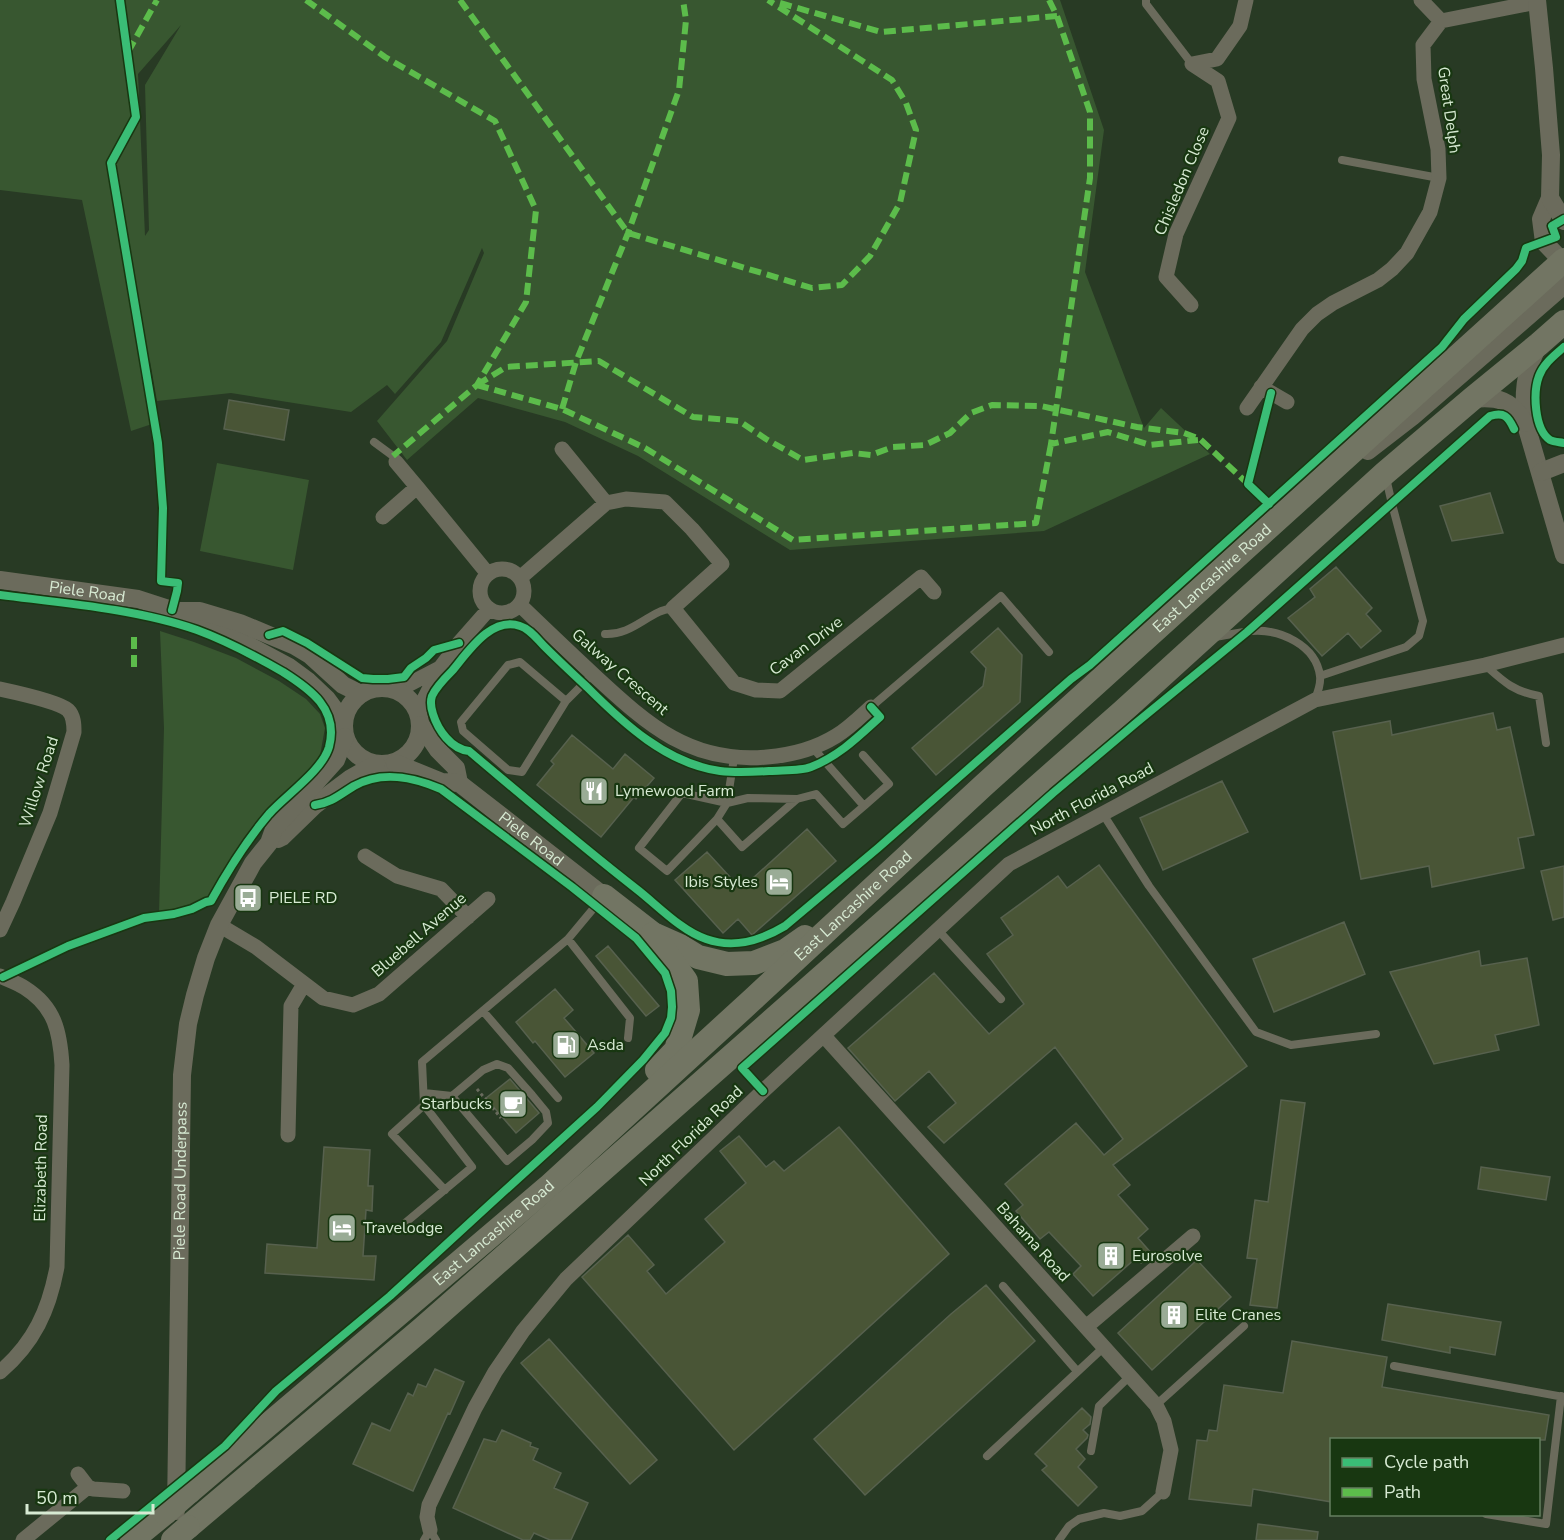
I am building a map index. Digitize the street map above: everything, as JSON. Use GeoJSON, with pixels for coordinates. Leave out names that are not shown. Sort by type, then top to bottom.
{"type":"FeatureCollection","features":[{"type":"Feature","properties":{"kind":"highway","name":"East Lancashire Road"},"geometry":{"type":"LineString","coordinates":[[132,1540],[548,1186],[993,777],[1564,267]]}},
{"type":"Feature","properties":{"kind":"highway","name":"East Lancashire Road"},"geometry":{"type":"LineString","coordinates":[[179,1536],[422,1329],[1203,639],[1385,473],[1564,322]]}},
{"type":"Feature","properties":{"kind":"highway"},"geometry":{"type":"LineString","coordinates":[[604,896],[653,934],[699,957],[727,964],[754,963],[785,951],[864,896]]}},
{"type":"Feature","properties":{"kind":"highway"},"geometry":{"type":"LineString","coordinates":[[548,1186],[676,1050],[688,1010],[686,981],[653,934]]}},
{"type":"Feature","properties":{"kind":"street"},"geometry":{"type":"LineString","coordinates":[[1192,64],[1217,59],[1240,26],[1246,0]]}},
{"type":"Feature","properties":{"kind":"street"},"geometry":{"type":"LineString","coordinates":[[1420,0],[1442,21],[1537,1],[1551,155],[1550,198],[1541,219],[1544,242],[1564,267]]}},
{"type":"Feature","properties":{"kind":"street","name":"Great Delph"},"geometry":{"type":"LineString","coordinates":[[1247,408],[1302,329],[1317,314],[1333,303],[1378,280],[1392,269],[1407,253],[1430,212],[1439,178],[1438,149],[1424,79],[1423,45],[1442,21]]}},
{"type":"Feature","properties":{"kind":"street","name":"Chisledon Close"},"geometry":{"type":"LineString","coordinates":[[1191,305],[1166,277],[1176,234],[1229,118],[1218,81],[1192,64]]}},
{"type":"Feature","properties":{"kind":"street"},"geometry":{"type":"LineString","coordinates":[[1550,198],[1564,221]]}},
{"type":"Feature","properties":{"kind":"street"},"geometry":{"type":"LineString","coordinates":[[1526,425],[1525,384],[1531,360],[1539,344]]}},
{"type":"Feature","properties":{"kind":"street"},"geometry":{"type":"LineString","coordinates":[[1261,387],[1287,402]]}},
{"type":"Feature","properties":{"kind":"street"},"geometry":{"type":"LineString","coordinates":[[1472,399],[1487,397],[1503,401],[1519,412],[1526,425],[1541,472],[1564,555]]}},
{"type":"Feature","properties":{"kind":"street"},"geometry":{"type":"LineString","coordinates":[[562,449],[606,503]]}},
{"type":"Feature","properties":{"kind":"street"},"geometry":{"type":"LineString","coordinates":[[396,462],[488,574]]}},
{"type":"Feature","properties":{"kind":"street"},"geometry":{"type":"LineString","coordinates":[[1541,472],[1564,463]]}},
{"type":"Feature","properties":{"kind":"street"},"geometry":{"type":"LineString","coordinates":[[383,517],[417,488]]}},
{"type":"Feature","properties":{"kind":"street"},"geometry":{"type":"LineString","coordinates":[[520,578],[606,503],[626,499],[666,502],[722,564],[673,608]]}},
{"type":"Feature","properties":{"kind":"street"},"geometry":{"type":"LineString","coordinates":[[505,570],[520,578],[524,589],[520,605],[502,613],[489,609],[480,592],[481,585],[488,574],[505,570]]}},
{"type":"Feature","properties":{"kind":"street","name":"Cavan Drive"},"geometry":{"type":"LineString","coordinates":[[673,608],[734,683],[756,690],[780,691],[921,577],[934,592]]}},
{"type":"Feature","properties":{"kind":"street","name":"Piele Road"},"geometry":{"type":"LineString","coordinates":[[0,580],[138,599],[175,611],[195,623],[248,645],[289,667],[327,699],[344,730]]}},
{"type":"Feature","properties":{"kind":"street","name":"Galway Crescent"},"geometry":{"type":"LineString","coordinates":[[520,605],[630,708],[655,728],[679,742],[706,753],[734,758],[755,758],[786,755],[813,748],[837,735],[871,707]]}},
{"type":"Feature","properties":{"kind":"street"},"geometry":{"type":"LineString","coordinates":[[420,718],[411,700],[398,690],[379,687],[361,694],[353,701],[348,709],[344,730],[350,747],[356,755],[376,764],[395,763],[413,749],[419,738],[420,718],[440,668],[489,609]]}},
{"type":"Feature","properties":{"kind":"street","name":"Piele Road"},"geometry":{"type":"LineString","coordinates":[[175,611],[200,611],[240,623],[295,646],[310,655],[343,685],[361,694]]}},
{"type":"Feature","properties":{"kind":"street","name":"North Florida Road"},"geometry":{"type":"LineString","coordinates":[[430,1537],[427,1518],[429,1505],[485,1390],[523,1331],[566,1279],[1009,864],[1315,700],[1485,665],[1564,645]]}},
{"type":"Feature","properties":{"kind":"street"},"geometry":{"type":"LineString","coordinates":[[398,690],[440,668]]}},
{"type":"Feature","properties":{"kind":"street","name":"Willow Road"},"geometry":{"type":"LineString","coordinates":[[0,689],[58,705],[68,711],[74,721],[74,732],[50,813],[0,930]]}},
{"type":"Feature","properties":{"kind":"street","name":"Piele Road"},"geometry":{"type":"LineString","coordinates":[[420,718],[438,750],[456,768],[459,783]]}},
{"type":"Feature","properties":{"kind":"street","name":"Piele Road Underpass"},"geometry":{"type":"LineString","coordinates":[[179,1536],[182,1075],[188,1024],[206,958],[219,925],[253,863],[269,843],[274,829],[336,760],[344,730]]}},
{"type":"Feature","properties":{"kind":"street","name":"Piele Road"},"geometry":{"type":"LineString","coordinates":[[395,763],[442,782],[459,783],[604,896]]}},
{"type":"Feature","properties":{"kind":"street","name":"Piele Road Underpass"},"geometry":{"type":"LineString","coordinates":[[269,843],[282,837],[315,805],[351,778],[376,764]]}},
{"type":"Feature","properties":{"kind":"street"},"geometry":{"type":"LineString","coordinates":[[365,856],[397,876],[441,889],[468,917]]}},
{"type":"Feature","properties":{"kind":"street","name":"Bluebell Avenue"},"geometry":{"type":"LineString","coordinates":[[219,925],[256,947],[323,998],[353,1005],[379,994],[488,899]]}},
{"type":"Feature","properties":{"kind":"street","name":"Elizabeth Road"},"geometry":{"type":"LineString","coordinates":[[0,976],[25,988],[51,1013],[57,1027],[62,1065],[57,1267],[53,1289],[36,1331],[24,1348],[0,1372]]}},
{"type":"Feature","properties":{"kind":"street"},"geometry":{"type":"LineString","coordinates":[[288,1135],[291,1006],[304,984]]}},
{"type":"Feature","properties":{"kind":"street","name":"Bahama Road"},"geometry":{"type":"LineString","coordinates":[[824,1036],[1156,1405],[1164,1421],[1171,1450],[1163,1492]]}},
{"type":"Feature","properties":{"kind":"street"},"geometry":{"type":"LineString","coordinates":[[1086,1327],[1193,1236]]}},
{"type":"Feature","properties":{"kind":"street"},"geometry":{"type":"LineString","coordinates":[[78,1474],[88,1487],[93,1489],[123,1491]]}},
{"type":"Feature","properties":{"kind":"street"},"geometry":{"type":"LineString","coordinates":[[23,1540],[88,1487]]}},
{"type":"Feature","properties":{"kind":"lane"},"geometry":{"type":"LineString","coordinates":[[1146,0],[1146,4],[1192,64]]}},
{"type":"Feature","properties":{"kind":"lane"},"geometry":{"type":"LineString","coordinates":[[1342,160],[1439,178]]}},
{"type":"Feature","properties":{"kind":"lane"},"geometry":{"type":"LineString","coordinates":[[374,442],[393,456],[396,462]]}},
{"type":"Feature","properties":{"kind":"lane"},"geometry":{"type":"LineString","coordinates":[[1320,676],[1406,647],[1419,636],[1423,621],[1385,473]]}},
{"type":"Feature","properties":{"kind":"lane"},"geometry":{"type":"LineString","coordinates":[[871,707],[1001,596],[1049,652]]}},
{"type":"Feature","properties":{"kind":"lane"},"geometry":{"type":"LineString","coordinates":[[605,634],[627,630],[658,613],[673,608]]}},
{"type":"Feature","properties":{"kind":"lane"},"geometry":{"type":"LineString","coordinates":[[1203,639],[1254,631],[1289,637],[1306,649],[1315,661],[1320,676],[1315,700]]}},
{"type":"Feature","properties":{"kind":"lane"},"geometry":{"type":"LineString","coordinates":[[566,701],[520,662],[508,665],[461,722],[463,731],[508,770],[522,772],[566,701],[593,674]]}},
{"type":"Feature","properties":{"kind":"lane"},"geometry":{"type":"LineString","coordinates":[[1485,665],[1510,687],[1522,693],[1539,696],[1546,743]]}},
{"type":"Feature","properties":{"kind":"lane"},"geometry":{"type":"LineString","coordinates":[[813,748],[864,806]]}},
{"type":"Feature","properties":{"kind":"lane"},"geometry":{"type":"LineString","coordinates":[[734,758],[727,803],[717,819],[667,871],[639,848],[682,793],[727,803],[748,798],[797,799],[816,794],[843,824],[889,784],[863,755]]}},
{"type":"Feature","properties":{"kind":"lane"},"geometry":{"type":"LineString","coordinates":[[717,819],[742,847],[797,799]]}},
{"type":"Feature","properties":{"kind":"lane"},"geometry":{"type":"LineString","coordinates":[[1102,814],[1149,886],[1256,1032],[1291,1045],[1376,1034]]}},
{"type":"Feature","properties":{"kind":"lane"},"geometry":{"type":"LineString","coordinates":[[405,1223],[472,1167],[424,1105],[422,1062],[568,939],[604,896]]}},
{"type":"Feature","properties":{"kind":"lane"},"geometry":{"type":"LineString","coordinates":[[938,930],[1001,999]]}},
{"type":"Feature","properties":{"kind":"lane"},"geometry":{"type":"LineString","coordinates":[[568,939],[630,1018],[628,1038]]}},
{"type":"Feature","properties":{"kind":"lane"},"geometry":{"type":"LineString","coordinates":[[483,1011],[558,1098]]}},
{"type":"Feature","properties":{"kind":"lane"},"geometry":{"type":"LineString","coordinates":[[424,1093],[452,1096],[507,1161],[548,1123],[546,1112],[508,1068],[497,1064],[483,1070],[452,1096]]}},
{"type":"Feature","properties":{"kind":"lane"},"geometry":{"type":"LineString","coordinates":[[424,1105],[392,1134],[445,1190]]}},
{"type":"Feature","properties":{"kind":"lane"},"geometry":{"type":"LineString","coordinates":[[1004,1286],[1077,1371]]}},
{"type":"Feature","properties":{"kind":"lane"},"geometry":{"type":"LineString","coordinates":[[1156,1405],[1244,1326]]}},
{"type":"Feature","properties":{"kind":"lane"},"geometry":{"type":"LineString","coordinates":[[987,1456],[1104,1347]]}},
{"type":"Feature","properties":{"kind":"lane"},"geometry":{"type":"LineString","coordinates":[[1394,1366],[1563,1396],[1546,1524],[1493,1516]]}},
{"type":"Feature","properties":{"kind":"lane"},"geometry":{"type":"LineString","coordinates":[[1091,1451],[1099,1406],[1130,1376]]}},
{"type":"Feature","properties":{"kind":"lane"},"geometry":{"type":"LineString","coordinates":[[1059,1540],[1069,1526],[1079,1519],[1104,1513],[1120,1516],[1142,1511],[1163,1492]]}},
{"type":"Feature","properties":{"kind":"path"},"geometry":{"type":"LineString","coordinates":[[470,1081],[501,1118]]}},
{"type":"Feature","properties":{"kind":"green space"},"geometry":{"type":"Polygon","coordinates":[[[0,0],[1060,0],[1104,130],[1085,272],[1144,428],[1161,408],[1210,454],[1044,531],[790,550],[638,456],[565,422],[478,398],[407,460],[377,421],[447,341],[484,253],[482,248],[441,342],[395,394],[387,385],[351,412],[231,393],[157,401],[150,361],[152,424],[131,431],[82,200],[0,190],[0,0]],[[181,25],[138,74],[145,236],[149,230],[145,85],[181,25]]]}},
{"type":"Feature","properties":{"kind":"green space"},"geometry":{"type":"Polygon","coordinates":[[[217,463],[309,480],[293,570],[200,551],[217,463]]]}},
{"type":"Feature","properties":{"kind":"green space"},"geometry":{"type":"Polygon","coordinates":[[[160,631],[236,658],[279,681],[306,699],[320,714],[325,728],[319,761],[256,824],[208,900],[171,913],[159,914],[164,728],[160,631]]]}},
{"type":"Feature","properties":{"kind":"building"},"geometry":{"type":"Polygon","coordinates":[[[229,400],[289,410],[284,440],[224,429],[229,400]]]}},
{"type":"Feature","properties":{"kind":"building"},"geometry":{"type":"Polygon","coordinates":[[[1490,493],[1503,533],[1452,541],[1440,506],[1490,493]]]}},
{"type":"Feature","properties":{"kind":"building"},"geometry":{"type":"Polygon","coordinates":[[[1336,567],[1372,608],[1366,614],[1381,631],[1361,648],[1348,633],[1322,656],[1288,618],[1315,597],[1310,589],[1336,567]]]}},
{"type":"Feature","properties":{"kind":"building"},"geometry":{"type":"Polygon","coordinates":[[[998,628],[1022,655],[1020,702],[936,775],[912,748],[983,686],[986,668],[971,652],[998,628]]]}},
{"type":"Feature","properties":{"kind":"building"},"geometry":{"type":"Polygon","coordinates":[[[1493,713],[1497,730],[1510,727],[1534,835],[1518,838],[1524,868],[1432,887],[1429,866],[1361,879],[1333,732],[1390,721],[1392,735],[1493,713]]]}},
{"type":"Feature","properties":{"kind":"building","name":"Lymewood Farm"},"geometry":{"type":"Polygon","coordinates":[[[572,735],[613,769],[625,754],[654,778],[636,799],[634,797],[601,837],[537,785],[554,764],[551,761],[572,735]]]}},
{"type":"Feature","properties":{"kind":"building"},"geometry":{"type":"Polygon","coordinates":[[[1222,781],[1248,832],[1163,870],[1140,818],[1222,781]]]}},
{"type":"Feature","properties":{"kind":"building","name":"Ibis Styles"},"geometry":{"type":"Polygon","coordinates":[[[807,829],[836,861],[752,935],[738,919],[723,933],[675,880],[707,852],[741,889],[807,829]]]}},
{"type":"Feature","properties":{"kind":"building"},"geometry":{"type":"Polygon","coordinates":[[[1099,865],[1247,1066],[1113,1165],[1130,1185],[1118,1195],[1148,1229],[1138,1238],[1152,1254],[1141,1263],[1136,1258],[1093,1296],[1073,1274],[1081,1266],[1049,1232],[1040,1239],[1016,1211],[1023,1205],[1005,1184],[1076,1123],[1104,1155],[1123,1139],[1055,1047],[944,1143],[928,1127],[956,1103],[929,1071],[895,1101],[848,1048],[934,973],[989,1034],[1024,1004],[987,954],[1013,935],[1001,918],[1058,876],[1067,888],[1099,865]]]}},
{"type":"Feature","properties":{"kind":"building"},"geometry":{"type":"Polygon","coordinates":[[[1564,866],[1564,917],[1553,920],[1541,871],[1564,866]]]}},
{"type":"Feature","properties":{"kind":"building"},"geometry":{"type":"Polygon","coordinates":[[[1344,922],[1365,974],[1274,1012],[1253,959],[1344,922]]]}},
{"type":"Feature","properties":{"kind":"building"},"geometry":{"type":"Polygon","coordinates":[[[608,946],[659,1006],[646,1016],[596,956],[608,946]]]}},
{"type":"Feature","properties":{"kind":"building"},"geometry":{"type":"Polygon","coordinates":[[[1479,951],[1481,966],[1527,958],[1539,1025],[1495,1035],[1499,1050],[1434,1064],[1390,972],[1479,951]]]}},
{"type":"Feature","properties":{"kind":"building"},"geometry":{"type":"Polygon","coordinates":[[[555,989],[573,1010],[564,1018],[594,1053],[565,1077],[516,1022],[555,989]]]}},
{"type":"Feature","properties":{"kind":"building"},"geometry":{"type":"Polygon","coordinates":[[[510,1079],[539,1113],[516,1133],[486,1098],[510,1079]]]}},
{"type":"Feature","properties":{"kind":"building"},"geometry":{"type":"Polygon","coordinates":[[[1281,1100],[1305,1103],[1277,1308],[1250,1305],[1257,1259],[1247,1258],[1255,1200],[1268,1202],[1281,1100]]]}},
{"type":"Feature","properties":{"kind":"building"},"geometry":{"type":"Polygon","coordinates":[[[839,1127],[949,1254],[734,1450],[582,1277],[628,1235],[654,1265],[647,1271],[666,1294],[725,1242],[705,1219],[746,1183],[720,1151],[739,1136],[766,1167],[774,1161],[784,1171],[839,1127]]]}},
{"type":"Feature","properties":{"kind":"building","name":"Travelodge"},"geometry":{"type":"Polygon","coordinates":[[[324,1147],[370,1150],[368,1186],[373,1186],[372,1211],[366,1210],[363,1256],[376,1256],[374,1280],[265,1273],[267,1244],[317,1248],[324,1147]]]}},
{"type":"Feature","properties":{"kind":"building"},"geometry":{"type":"Polygon","coordinates":[[[1481,1167],[1550,1177],[1546,1200],[1478,1189],[1481,1167]]]}},
{"type":"Feature","properties":{"kind":"building"},"geometry":{"type":"Polygon","coordinates":[[[1197,1260],[1231,1297],[1152,1370],[1118,1333],[1197,1260]]]}},
{"type":"Feature","properties":{"kind":"building"},"geometry":{"type":"Polygon","coordinates":[[[986,1285],[1035,1341],[865,1495],[814,1439],[986,1285]]]}},
{"type":"Feature","properties":{"kind":"building"},"geometry":{"type":"Polygon","coordinates":[[[1388,1304],[1501,1322],[1495,1355],[1450,1347],[1450,1353],[1382,1340],[1388,1304]]]}},
{"type":"Feature","properties":{"kind":"building"},"geometry":{"type":"Polygon","coordinates":[[[549,1339],[657,1460],[630,1484],[521,1363],[549,1339]]]}},
{"type":"Feature","properties":{"kind":"building"},"geometry":{"type":"Polygon","coordinates":[[[1292,1341],[1387,1357],[1382,1387],[1549,1415],[1545,1440],[1540,1440],[1540,1438],[1330,1438],[1330,1502],[1253,1489],[1251,1506],[1189,1499],[1197,1440],[1207,1441],[1209,1430],[1217,1431],[1224,1385],[1283,1393],[1292,1341]]]}},
{"type":"Feature","properties":{"kind":"building"},"geometry":{"type":"Polygon","coordinates":[[[435,1369],[464,1382],[413,1491],[353,1464],[372,1423],[390,1431],[408,1393],[413,1396],[418,1384],[426,1387],[435,1369]]]}},
{"type":"Feature","properties":{"kind":"building"},"geometry":{"type":"Polygon","coordinates":[[[1082,1408],[1091,1417],[1090,1424],[1083,1430],[1088,1435],[1087,1438],[1076,1449],[1085,1459],[1078,1467],[1097,1487],[1078,1506],[1042,1470],[1047,1466],[1035,1454],[1082,1408]]]}},
{"type":"Feature","properties":{"kind":"building"},"geometry":{"type":"Polygon","coordinates":[[[502,1430],[531,1443],[530,1446],[538,1449],[533,1460],[561,1473],[554,1488],[588,1503],[571,1540],[550,1540],[534,1533],[530,1540],[523,1540],[453,1508],[484,1439],[496,1442],[502,1430]]]}},
{"type":"Feature","properties":{"kind":"building"},"geometry":{"type":"Polygon","coordinates":[[[1258,1524],[1318,1532],[1317,1540],[1256,1540],[1258,1524]]]}},
{"type":"Feature","properties":{"kind":"marked path"},"geometry":{"type":"LineString","coordinates":[[128,52],[157,0]]}},
{"type":"Feature","properties":{"kind":"marked path"},"geometry":{"type":"LineString","coordinates":[[306,0],[385,57],[495,121],[536,210],[526,302],[477,385],[393,456]]}},
{"type":"Feature","properties":{"kind":"marked path"},"geometry":{"type":"LineString","coordinates":[[460,0],[628,233],[812,288],[842,285],[870,256],[900,203],[916,130],[906,103],[892,80],[768,0]]}},
{"type":"Feature","properties":{"kind":"marked path"},"geometry":{"type":"LineString","coordinates":[[562,409],[576,362],[628,233],[679,90],[686,20],[683,0]]}},
{"type":"Feature","properties":{"kind":"marked path"},"geometry":{"type":"LineString","coordinates":[[1049,0],[1057,16],[1090,112],[1090,178],[1051,444],[1108,432],[1150,445],[1198,440]]}},
{"type":"Feature","properties":{"kind":"marked path"},"geometry":{"type":"LineString","coordinates":[[780,3],[881,32],[1057,16]]}},
{"type":"Feature","properties":{"kind":"marked path"},"geometry":{"type":"LineString","coordinates":[[477,385],[506,367],[599,361],[693,417],[739,421],[803,460],[853,453],[871,455],[893,447],[925,445],[950,433],[971,413],[992,405],[1041,406],[1137,427],[1184,433],[1200,439],[1248,484]]}},
{"type":"Feature","properties":{"kind":"marked path"},"geometry":{"type":"LineString","coordinates":[[477,385],[562,409],[645,448],[793,540],[1036,523],[1051,444]]}},
{"type":"Feature","properties":{"kind":"marked path"},"geometry":{"type":"LineString","coordinates":[[134,634],[134,667]]}},
{"type":"Feature","properties":{"kind":"cycle path"},"geometry":{"type":"LineString","coordinates":[[120,0],[136,117],[111,163],[158,443],[163,508],[161,581],[178,583],[172,610]]}},
{"type":"Feature","properties":{"kind":"cycle path"},"geometry":{"type":"LineString","coordinates":[[871,707],[880,717],[839,752],[811,767],[797,770],[739,772],[701,767],[682,760],[647,740],[631,728],[530,632],[524,627],[509,624],[490,631],[473,646],[438,686],[431,703],[438,726],[451,743],[469,751],[680,925],[716,942],[747,942],[766,936],[785,926],[1090,665],[1442,347],[1464,319],[1516,269],[1522,261],[1526,248],[1556,237],[1552,226],[1564,219]]}},
{"type":"Feature","properties":{"kind":"cycle path"},"geometry":{"type":"LineString","coordinates":[[1564,347],[1541,371],[1536,391],[1536,410],[1541,428],[1550,440],[1564,443]]}},
{"type":"Feature","properties":{"kind":"cycle path"},"geometry":{"type":"LineString","coordinates":[[1269,504],[1248,484],[1271,393]]}},
{"type":"Feature","properties":{"kind":"cycle path"},"geometry":{"type":"LineString","coordinates":[[763,1091],[742,1068],[1053,793],[1247,632],[1490,416],[1505,416],[1514,429]]}},
{"type":"Feature","properties":{"kind":"cycle path"},"geometry":{"type":"LineString","coordinates":[[0,595],[125,612],[174,623],[208,634],[262,660],[312,693],[326,711],[331,734],[329,747],[319,765],[261,824],[238,856],[211,901],[174,914],[144,918],[68,946],[3,977]]}},
{"type":"Feature","properties":{"kind":"cycle path"},"geometry":{"type":"LineString","coordinates":[[269,635],[283,631],[307,643],[362,678],[373,679],[404,677],[411,668],[434,650],[459,643]]}},
{"type":"Feature","properties":{"kind":"cycle path"},"geometry":{"type":"LineString","coordinates":[[110,1540],[225,1446],[276,1391],[390,1296],[597,1107],[643,1060],[665,1033],[671,1018],[671,991],[665,973],[636,938],[441,789],[420,781],[398,777],[375,778],[354,786],[331,800],[315,805]]}},
{"type":"Feature","properties":{"kind":"place","name":"Lymewood Farm"},"geometry":{"type":"Point","coordinates":[594,791]}},
{"type":"Feature","properties":{"kind":"place","name":"Ibis Styles"},"geometry":{"type":"Point","coordinates":[779,882]}},
{"type":"Feature","properties":{"kind":"place","name":"PIELE RD"},"geometry":{"type":"Point","coordinates":[248,898]}},
{"type":"Feature","properties":{"kind":"place","name":"Asda"},"geometry":{"type":"Point","coordinates":[566,1045]}},
{"type":"Feature","properties":{"kind":"place","name":"Starbucks"},"geometry":{"type":"Point","coordinates":[513,1104]}},
{"type":"Feature","properties":{"kind":"place","name":"Travelodge"},"geometry":{"type":"Point","coordinates":[342,1228]}},
{"type":"Feature","properties":{"kind":"place","name":"Eurosolve"},"geometry":{"type":"Point","coordinates":[1111,1256]}},
{"type":"Feature","properties":{"kind":"place","name":"Elite Cranes"},"geometry":{"type":"Point","coordinates":[1174,1315]}}]}
